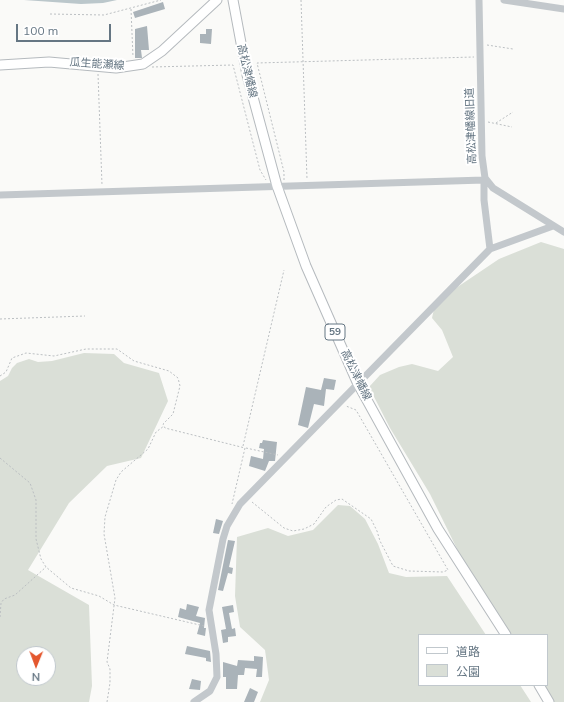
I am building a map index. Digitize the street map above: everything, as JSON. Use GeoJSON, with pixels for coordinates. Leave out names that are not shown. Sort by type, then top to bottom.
{"type":"FeatureCollection","features":[{"type":"Feature","properties":{"kind":"main road","name":"瓜生能瀬線"},"geometry":{"type":"LineString","coordinates":[[0,65],[49,62],[98,65],[116,68],[133,66],[146,62],[162,51],[217,0]]}},
{"type":"Feature","properties":{"kind":"main road","name":"高松津幡線"},"geometry":{"type":"LineString","coordinates":[[233,0],[247,75],[277,186],[306,266],[357,382],[438,529],[505,634]]}},
{"type":"Feature","properties":{"kind":"main road"},"geometry":{"type":"LineString","coordinates":[[539,686],[549,702]]}},
{"type":"Feature","properties":{"kind":"street","name":"高松津幡線旧道"},"geometry":{"type":"LineString","coordinates":[[479,0],[482,156],[484,179],[493,188],[564,232]]}},
{"type":"Feature","properties":{"kind":"street"},"geometry":{"type":"LineString","coordinates":[[504,0],[564,9]]}},
{"type":"Feature","properties":{"kind":"street"},"geometry":{"type":"LineString","coordinates":[[0,195],[484,179],[484,200],[490,249]]}},
{"type":"Feature","properties":{"kind":"street"},"geometry":{"type":"LineString","coordinates":[[196,701],[210,691],[217,677],[209,610],[227,526],[240,504],[357,382],[490,249],[553,226]]}},
{"type":"Feature","properties":{"kind":"path"},"geometry":{"type":"LineString","coordinates":[[50,14],[104,15],[161,0]]}},
{"type":"Feature","properties":{"kind":"path"},"geometry":{"type":"LineString","coordinates":[[301,0],[307,186]]}},
{"type":"Feature","properties":{"kind":"path"},"geometry":{"type":"LineString","coordinates":[[131,9],[133,66]]}},
{"type":"Feature","properties":{"kind":"path"},"geometry":{"type":"LineString","coordinates":[[480,44],[513,49]]}},
{"type":"Feature","properties":{"kind":"path"},"geometry":{"type":"LineString","coordinates":[[146,62],[151,67],[233,65],[260,170],[277,186],[284,172],[257,63],[480,57]]}},
{"type":"Feature","properties":{"kind":"path"},"geometry":{"type":"LineString","coordinates":[[98,65],[102,192]]}},
{"type":"Feature","properties":{"kind":"path"},"geometry":{"type":"LineString","coordinates":[[496,124],[513,112]]}},
{"type":"Feature","properties":{"kind":"path"},"geometry":{"type":"LineString","coordinates":[[482,122],[512,127]]}},
{"type":"Feature","properties":{"kind":"path"},"geometry":{"type":"LineString","coordinates":[[232,505],[284,270]]}},
{"type":"Feature","properties":{"kind":"path"},"geometry":{"type":"LineString","coordinates":[[0,319],[85,316]]}},
{"type":"Feature","properties":{"kind":"path"},"geometry":{"type":"LineString","coordinates":[[0,376],[6,372],[12,358],[26,353],[54,356],[86,349],[117,349],[134,361],[169,371],[178,378],[180,386],[173,414],[164,424],[165,426],[156,432],[148,449],[121,472],[111,493],[105,517],[104,534],[115,598],[107,662],[110,669],[110,683],[107,702]]}},
{"type":"Feature","properties":{"kind":"path"},"geometry":{"type":"LineString","coordinates":[[246,497],[284,528],[293,531],[304,529],[314,524],[326,507],[336,500],[342,499],[371,519],[393,566],[409,571],[443,572],[448,570],[356,410],[338,402]]}},
{"type":"Feature","properties":{"kind":"path"},"geometry":{"type":"LineString","coordinates":[[165,426],[166,428],[285,457]]}},
{"type":"Feature","properties":{"kind":"path"},"geometry":{"type":"LineString","coordinates":[[0,458],[30,483],[38,511],[38,548],[46,567],[71,588],[99,596],[114,605],[212,628]]}},
{"type":"Feature","properties":{"kind":"path"},"geometry":{"type":"LineString","coordinates":[[0,617],[1,602],[4,599],[15,595],[46,567]]}},
{"type":"Feature","properties":{"kind":"green space"},"geometry":{"type":"Polygon","coordinates":[[[541,242],[564,249],[564,702],[554,702],[544,686],[548,686],[548,634],[510,634],[465,565],[430,494],[390,428],[369,387],[380,375],[399,367],[412,364],[438,371],[453,357],[442,330],[432,318],[434,309],[453,290],[499,259],[541,242]]]}},
{"type":"Feature","properties":{"kind":"green space"},"geometry":{"type":"Polygon","coordinates":[[[84,353],[114,354],[124,363],[159,373],[168,401],[141,458],[107,466],[69,503],[28,570],[89,605],[92,686],[89,702],[0,702],[0,381],[8,376],[12,368],[17,363],[29,359],[38,362],[52,361],[84,353]]]}},
{"type":"Feature","properties":{"kind":"green space"},"geometry":{"type":"Polygon","coordinates":[[[338,505],[350,506],[365,519],[378,544],[389,573],[406,577],[447,576],[485,634],[418,634],[418,686],[521,686],[531,702],[260,702],[269,680],[265,650],[240,627],[235,596],[237,537],[268,528],[288,536],[313,530],[338,505]]]}},
{"type":"Feature","properties":{"kind":"shaded area"},"geometry":{"type":"Polygon","coordinates":[[[24,0],[117,0],[103,3],[81,4],[24,0]]]}},
{"type":"Feature","properties":{"kind":"building"},"geometry":{"type":"Polygon","coordinates":[[[163,2],[165,9],[135,18],[133,12],[163,2]]]}},
{"type":"Feature","properties":{"kind":"building"},"geometry":{"type":"Polygon","coordinates":[[[147,26],[149,50],[141,50],[142,58],[135,58],[135,29],[147,26]]]}},
{"type":"Feature","properties":{"kind":"building"},"geometry":{"type":"Polygon","coordinates":[[[206,29],[212,29],[211,44],[200,43],[200,34],[206,34],[206,29]]]}},
{"type":"Feature","properties":{"kind":"building"},"geometry":{"type":"Polygon","coordinates":[[[324,378],[336,380],[334,390],[326,389],[324,406],[314,404],[308,428],[298,425],[306,387],[321,390],[324,378]]]}},
{"type":"Feature","properties":{"kind":"building"},"geometry":{"type":"Polygon","coordinates":[[[263,440],[277,442],[275,461],[269,461],[265,471],[249,466],[251,456],[263,459],[264,449],[259,448],[260,443],[262,443],[263,440]]]}},
{"type":"Feature","properties":{"kind":"building"},"geometry":{"type":"Polygon","coordinates":[[[216,519],[223,521],[219,534],[213,533],[216,519]]]}},
{"type":"Feature","properties":{"kind":"building"},"geometry":{"type":"Polygon","coordinates":[[[228,540],[235,541],[229,567],[233,568],[232,574],[228,573],[223,591],[218,590],[228,540]]]}},
{"type":"Feature","properties":{"kind":"building"},"geometry":{"type":"Polygon","coordinates":[[[187,604],[199,607],[196,616],[205,618],[205,636],[197,634],[200,623],[178,617],[180,608],[186,610],[187,604]]]}},
{"type":"Feature","properties":{"kind":"building"},"geometry":{"type":"Polygon","coordinates":[[[233,605],[234,612],[229,613],[232,629],[235,628],[236,636],[228,637],[228,642],[223,643],[221,630],[226,629],[222,607],[233,605]]]}},
{"type":"Feature","properties":{"kind":"building"},"geometry":{"type":"Polygon","coordinates":[[[187,646],[210,651],[211,662],[206,661],[206,658],[185,654],[187,646]]]}},
{"type":"Feature","properties":{"kind":"building"},"geometry":{"type":"Polygon","coordinates":[[[254,656],[263,657],[262,677],[256,677],[257,669],[245,668],[244,675],[238,675],[237,689],[226,689],[226,677],[223,677],[223,662],[237,666],[238,660],[254,661],[254,656]]]}},
{"type":"Feature","properties":{"kind":"building"},"geometry":{"type":"Polygon","coordinates":[[[192,679],[201,681],[200,690],[189,689],[192,679]]]}},
{"type":"Feature","properties":{"kind":"building"},"geometry":{"type":"Polygon","coordinates":[[[250,688],[258,692],[254,702],[244,702],[250,688]]]}}]}
